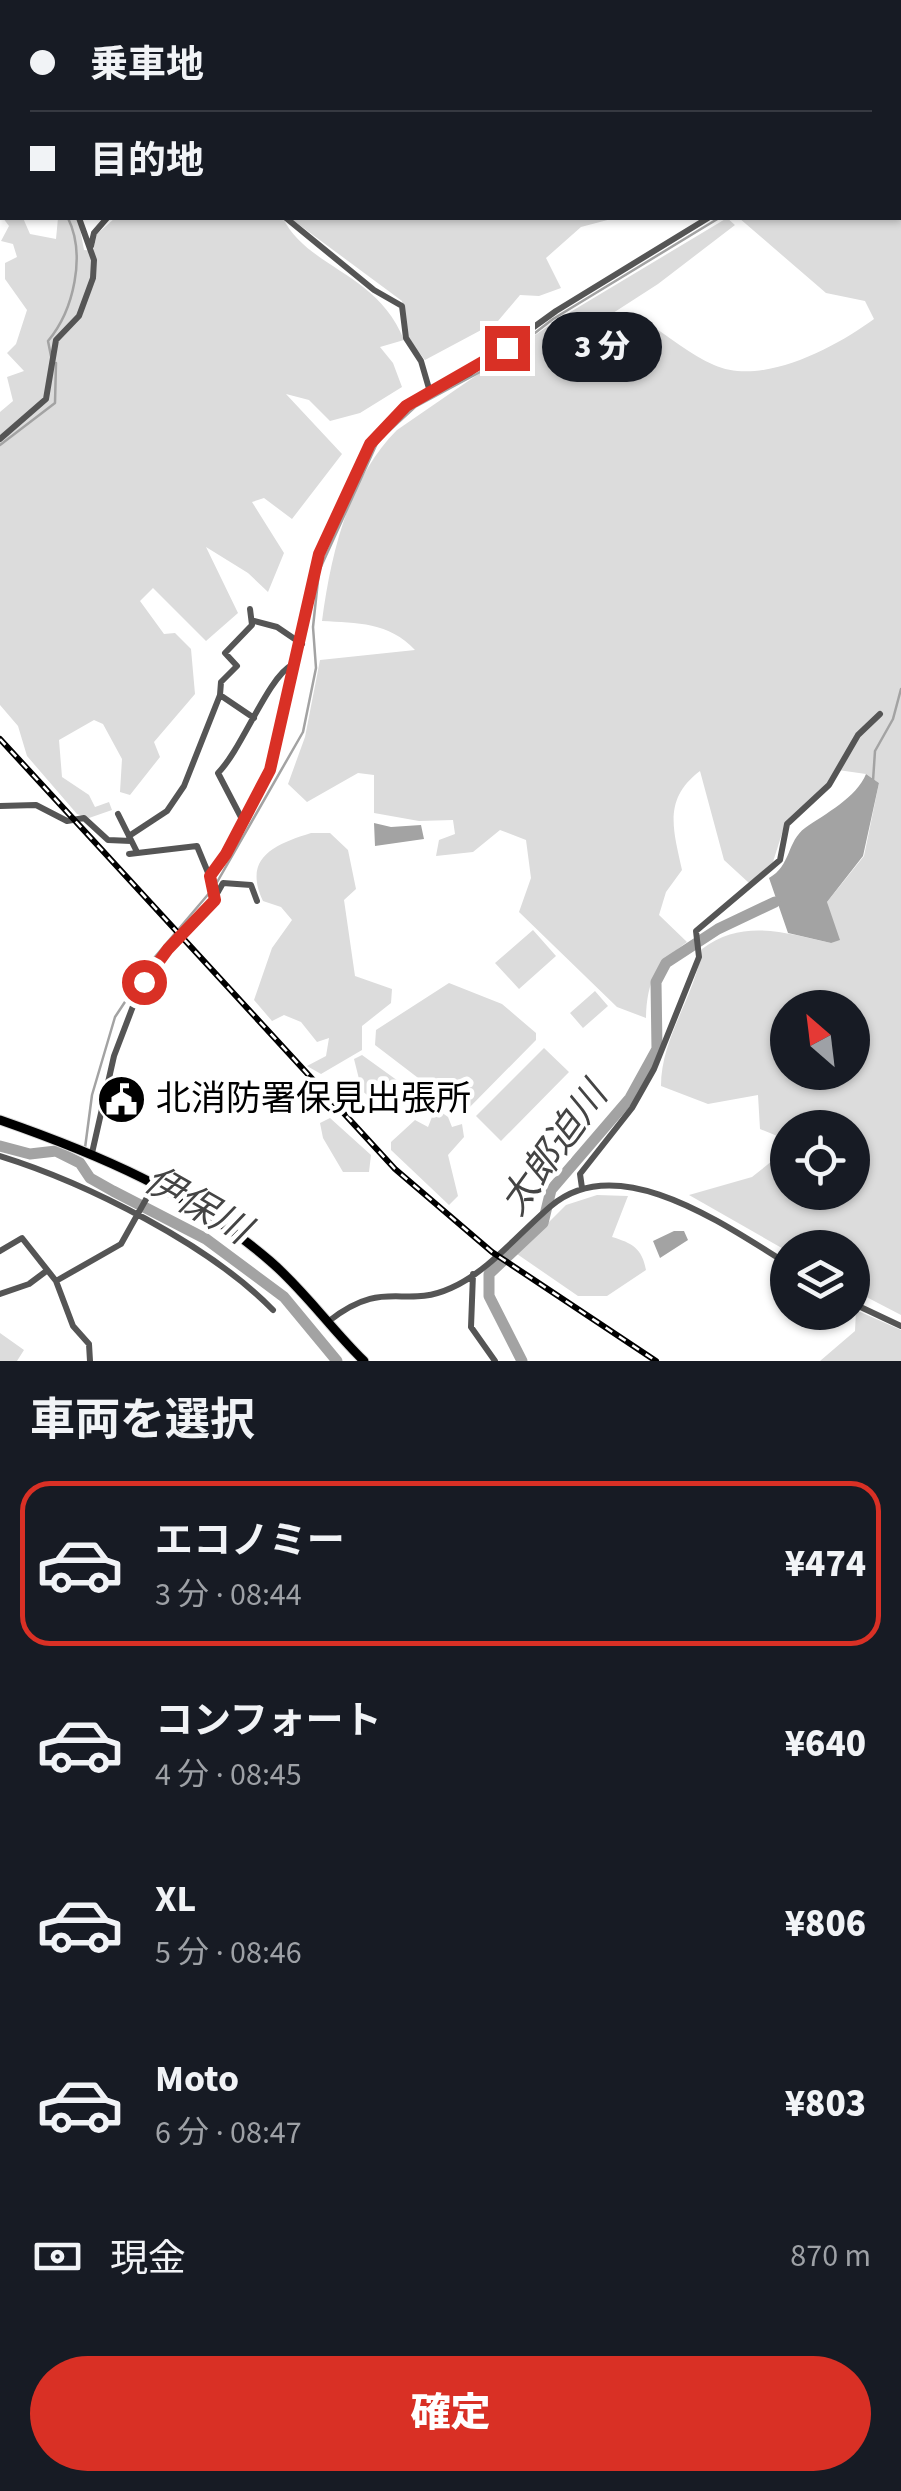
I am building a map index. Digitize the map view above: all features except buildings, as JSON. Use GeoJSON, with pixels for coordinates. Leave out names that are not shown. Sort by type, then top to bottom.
{"type":"FeatureCollection","features":[{"type":"Feature","properties":{"kind":"highway"},"geometry":{"type":"LineString","coordinates":[[0,1120],[76,1146],[154,1185],[268,1259],[364,1361]]}},
{"type":"Feature","properties":{"kind":"street"},"geometry":{"type":"LineString","coordinates":[[0,438],[46,400],[56,340],[86,304],[94,272],[91,247],[80,220]]}},
{"type":"Feature","properties":{"kind":"street"},"geometry":{"type":"LineString","coordinates":[[91,247],[94,232],[105,220]]}},
{"type":"Feature","properties":{"kind":"street"},"geometry":{"type":"LineString","coordinates":[[288,220],[374,290],[402,306],[406,338],[421,361],[430,392]]}},
{"type":"Feature","properties":{"kind":"street"},"geometry":{"type":"LineString","coordinates":[[211,879],[263,789],[280,746],[285,692],[302,644],[319,554],[370,444],[392,418],[430,392],[470,373],[556,311],[705,220]]}},
{"type":"Feature","properties":{"kind":"street"},"geometry":{"type":"LineString","coordinates":[[250,609],[247,613],[254,621],[277,628],[302,644]]}},
{"type":"Feature","properties":{"kind":"street"},"geometry":{"type":"LineString","coordinates":[[0,806],[36,805],[67,821],[84,818],[108,840],[130,838],[167,811],[184,786],[220,695],[221,682],[236,666],[225,653],[254,621]]}},
{"type":"Feature","properties":{"kind":"street"},"geometry":{"type":"LineString","coordinates":[[243,821],[218,778],[283,672],[298,656]]}},
{"type":"Feature","properties":{"kind":"street"},"geometry":{"type":"LineString","coordinates":[[220,695],[254,718]]}},
{"type":"Feature","properties":{"kind":"street"},"geometry":{"type":"LineString","coordinates":[[582,1188],[580,1174],[632,1108],[654,1069],[700,952],[694,938],[704,922],[780,860],[787,824],[829,785],[858,734],[880,714]]}},
{"type":"Feature","properties":{"kind":"street"},"geometry":{"type":"LineString","coordinates":[[118,814],[132,852],[196,846],[216,893]]}},
{"type":"Feature","properties":{"kind":"street"},"geometry":{"type":"LineString","coordinates":[[92,1153],[114,1056],[143,981],[210,906],[223,883],[248,885],[257,901]]}},
{"type":"Feature","properties":{"kind":"street"},"geometry":{"type":"LineString","coordinates":[[134,975],[143,981]]}},
{"type":"Feature","properties":{"kind":"street"},"geometry":{"type":"LineString","coordinates":[[0,1156],[62,1178],[220,1262],[273,1310]]}},
{"type":"Feature","properties":{"kind":"street"},"geometry":{"type":"LineString","coordinates":[[56,1281],[121,1244],[154,1185]]}},
{"type":"Feature","properties":{"kind":"street"},"geometry":{"type":"LineString","coordinates":[[330,1322],[374,1295],[441,1292],[472,1274],[551,1206],[582,1188],[651,1192],[683,1202],[770,1253]]}},
{"type":"Feature","properties":{"kind":"street"},"geometry":{"type":"LineString","coordinates":[[0,1251],[20,1238],[56,1281],[73,1326],[88,1344],[90,1361]]}},
{"type":"Feature","properties":{"kind":"street"},"geometry":{"type":"LineString","coordinates":[[0,1294],[29,1284],[45,1272]]}},
{"type":"Feature","properties":{"kind":"street"},"geometry":{"type":"LineString","coordinates":[[472,1274],[471,1327],[496,1361]]}},
{"type":"Feature","properties":{"kind":"street"},"geometry":{"type":"LineString","coordinates":[[870,1311],[901,1326]]}},
{"type":"Feature","properties":{"kind":"shaded area"},"geometry":{"type":"Polygon","coordinates":[[[4,220],[24,220],[30,234],[56,239],[58,220],[78,220],[84,250],[93,251],[97,234],[113,220],[284,220],[308,248],[377,300],[404,340],[380,347],[393,363],[402,387],[360,413],[330,421],[309,400],[286,394],[342,454],[292,519],[264,498],[252,502],[284,553],[268,592],[248,573],[206,547],[238,613],[206,641],[153,588],[140,601],[164,634],[175,633],[191,649],[195,694],[154,742],[160,757],[130,795],[120,792],[122,759],[103,724],[94,720],[59,740],[62,777],[89,795],[95,807],[109,802],[112,810],[89,818],[77,814],[27,756],[18,726],[0,705],[0,412],[13,401],[7,377],[24,371],[7,353],[16,344],[27,310],[5,279],[5,263],[17,257],[13,244],[1,241],[9,226],[4,220]]]}},
{"type":"Feature","properties":{"kind":"shaded area"},"geometry":{"type":"Polygon","coordinates":[[[293,220],[607,220],[581,227],[546,258],[561,288],[539,296],[520,295],[498,321],[425,360],[407,337],[402,301],[293,220]]]}},
{"type":"Feature","properties":{"kind":"shaded area"},"geometry":{"type":"Polygon","coordinates":[[[724,220],[735,225],[658,284],[596,324],[576,346],[621,371],[622,353],[648,323],[714,365],[754,371],[798,361],[840,341],[874,319],[865,301],[826,293],[741,220],[901,220],[901,1315],[870,1299],[870,1230],[770,1230],[770,1241],[689,1195],[752,1177],[770,1163],[770,1210],[870,1210],[870,1110],[770,1110],[770,1133],[760,1129],[758,1095],[708,1104],[661,1086],[666,1051],[693,984],[702,949],[717,939],[749,931],[781,932],[831,943],[827,902],[864,856],[879,783],[866,774],[838,770],[829,785],[785,824],[773,862],[749,883],[724,860],[700,771],[688,782],[680,793],[674,816],[682,870],[666,892],[659,915],[687,942],[656,974],[646,1018],[617,1007],[519,912],[531,878],[526,840],[500,830],[473,852],[436,856],[439,840],[455,834],[453,820],[419,821],[374,813],[374,775],[358,773],[307,802],[288,784],[305,737],[320,660],[415,650],[383,629],[322,621],[344,519],[366,471],[397,430],[557,320],[724,220]]]}},
{"type":"Feature","properties":{"kind":"shaded area"},"geometry":{"type":"Polygon","coordinates":[[[866,774],[879,783],[863,856],[827,902],[840,940],[831,943],[788,933],[769,878],[781,867],[799,833],[848,798],[866,774]]]}},
{"type":"Feature","properties":{"kind":"shaded area"},"geometry":{"type":"Polygon","coordinates":[[[374,823],[391,827],[421,825],[424,839],[375,846],[374,823]]]}},
{"type":"Feature","properties":{"kind":"shaded area"},"geometry":{"type":"Polygon","coordinates":[[[311,833],[330,833],[348,850],[356,889],[344,900],[355,976],[392,989],[391,1003],[362,1026],[362,1050],[321,1074],[307,1066],[326,1056],[329,1038],[317,1042],[301,1022],[284,1015],[272,1021],[254,1000],[272,948],[292,920],[281,907],[263,901],[258,886],[260,863],[275,848],[311,833]]]}},
{"type":"Feature","properties":{"kind":"shaded area"},"geometry":{"type":"Polygon","coordinates":[[[533,930],[556,956],[519,989],[495,963],[533,930]]]}},
{"type":"Feature","properties":{"kind":"shaded area"},"geometry":{"type":"Polygon","coordinates":[[[449,983],[502,1004],[536,1033],[536,1040],[464,1113],[375,1045],[376,1030],[449,983]]]}},
{"type":"Feature","properties":{"kind":"shaded area"},"geometry":{"type":"Polygon","coordinates":[[[595,991],[608,1006],[583,1028],[570,1013],[595,991]]]}},
{"type":"Feature","properties":{"kind":"shaded area"},"geometry":{"type":"Polygon","coordinates":[[[544,1048],[569,1072],[501,1141],[476,1116],[544,1048]]]}},
{"type":"Feature","properties":{"kind":"shaded area"},"geometry":{"type":"Polygon","coordinates":[[[362,1055],[448,1117],[452,1127],[462,1124],[464,1137],[448,1155],[458,1196],[449,1205],[391,1150],[391,1142],[415,1120],[428,1127],[432,1117],[421,1105],[398,1094],[374,1100],[362,1091],[354,1059],[362,1055]]]}},
{"type":"Feature","properties":{"kind":"shaded area"},"geometry":{"type":"Polygon","coordinates":[[[330,1118],[371,1155],[369,1172],[343,1172],[323,1138],[320,1123],[330,1118]]]}},
{"type":"Feature","properties":{"kind":"shaded area"},"geometry":{"type":"Polygon","coordinates":[[[597,1195],[628,1196],[612,1237],[635,1248],[646,1270],[607,1296],[578,1296],[517,1254],[566,1205],[597,1195]]]}},
{"type":"Feature","properties":{"kind":"shaded area"},"geometry":{"type":"Polygon","coordinates":[[[674,1231],[684,1231],[688,1240],[660,1258],[653,1241],[674,1231]]]}},
{"type":"Feature","properties":{"kind":"shaded area"},"geometry":{"type":"Polygon","coordinates":[[[870,1316],[901,1330],[901,1361],[820,1361],[855,1331],[870,1330],[870,1316]]]}},
{"type":"Feature","properties":{"kind":"shaded area"},"geometry":{"type":"Polygon","coordinates":[[[0,1333],[24,1350],[17,1361],[0,1361],[0,1333]]]}},
{"type":"Feature","properties":{"kind":"waterway"},"geometry":{"type":"LineString","coordinates":[[51,356],[48,341],[65,314],[74,282],[76,248],[69,220]]}},
{"type":"Feature","properties":{"kind":"waterway"},"geometry":{"type":"LineString","coordinates":[[216,884],[303,732],[316,668],[313,627],[319,571],[378,441],[415,407],[495,364],[553,319],[716,220]]}},
{"type":"Feature","properties":{"kind":"waterway"},"geometry":{"type":"LineString","coordinates":[[0,445],[55,403],[56,363]]}},
{"type":"Feature","properties":{"kind":"waterway"},"geometry":{"type":"LineString","coordinates":[[873,781],[875,751],[893,719],[901,689]]}},
{"type":"Feature","properties":{"kind":"waterway"},"geometry":{"type":"LineString","coordinates":[[85,1148],[92,1095],[115,1017],[154,958],[211,891]]}},
{"type":"Feature","properties":{"kind":"waterway","name":"太郎迫川"},"geometry":{"type":"LineString","coordinates":[[522,1361],[489,1296],[489,1274],[543,1223],[551,1190],[630,1098],[657,1049],[656,982],[666,963],[718,929],[775,902]]}},
{"type":"Feature","properties":{"kind":"waterway","name":"伊保川"},"geometry":{"type":"LineString","coordinates":[[0,1146],[30,1154],[56,1151],[80,1163],[90,1178],[206,1239],[284,1297],[337,1361]]}},
{"type":"Feature","properties":{"kind":"railway"},"geometry":{"type":"LineString","coordinates":[[0,739],[395,1169],[492,1252],[656,1361]]}},
{"type":"Feature","properties":{"kind":"place","name":"北消防署保見出張所"},"geometry":{"type":"Point","coordinates":[121,1099]}},
{"type":"Feature","properties":{"kind":"route"},"geometry":{"type":"LineString","coordinates":[[144,982],[168,949],[215,900],[210,876],[263,789],[280,746],[289,672],[302,644],[319,554],[370,444],[406,406],[470,373],[507,348]]}}]}
